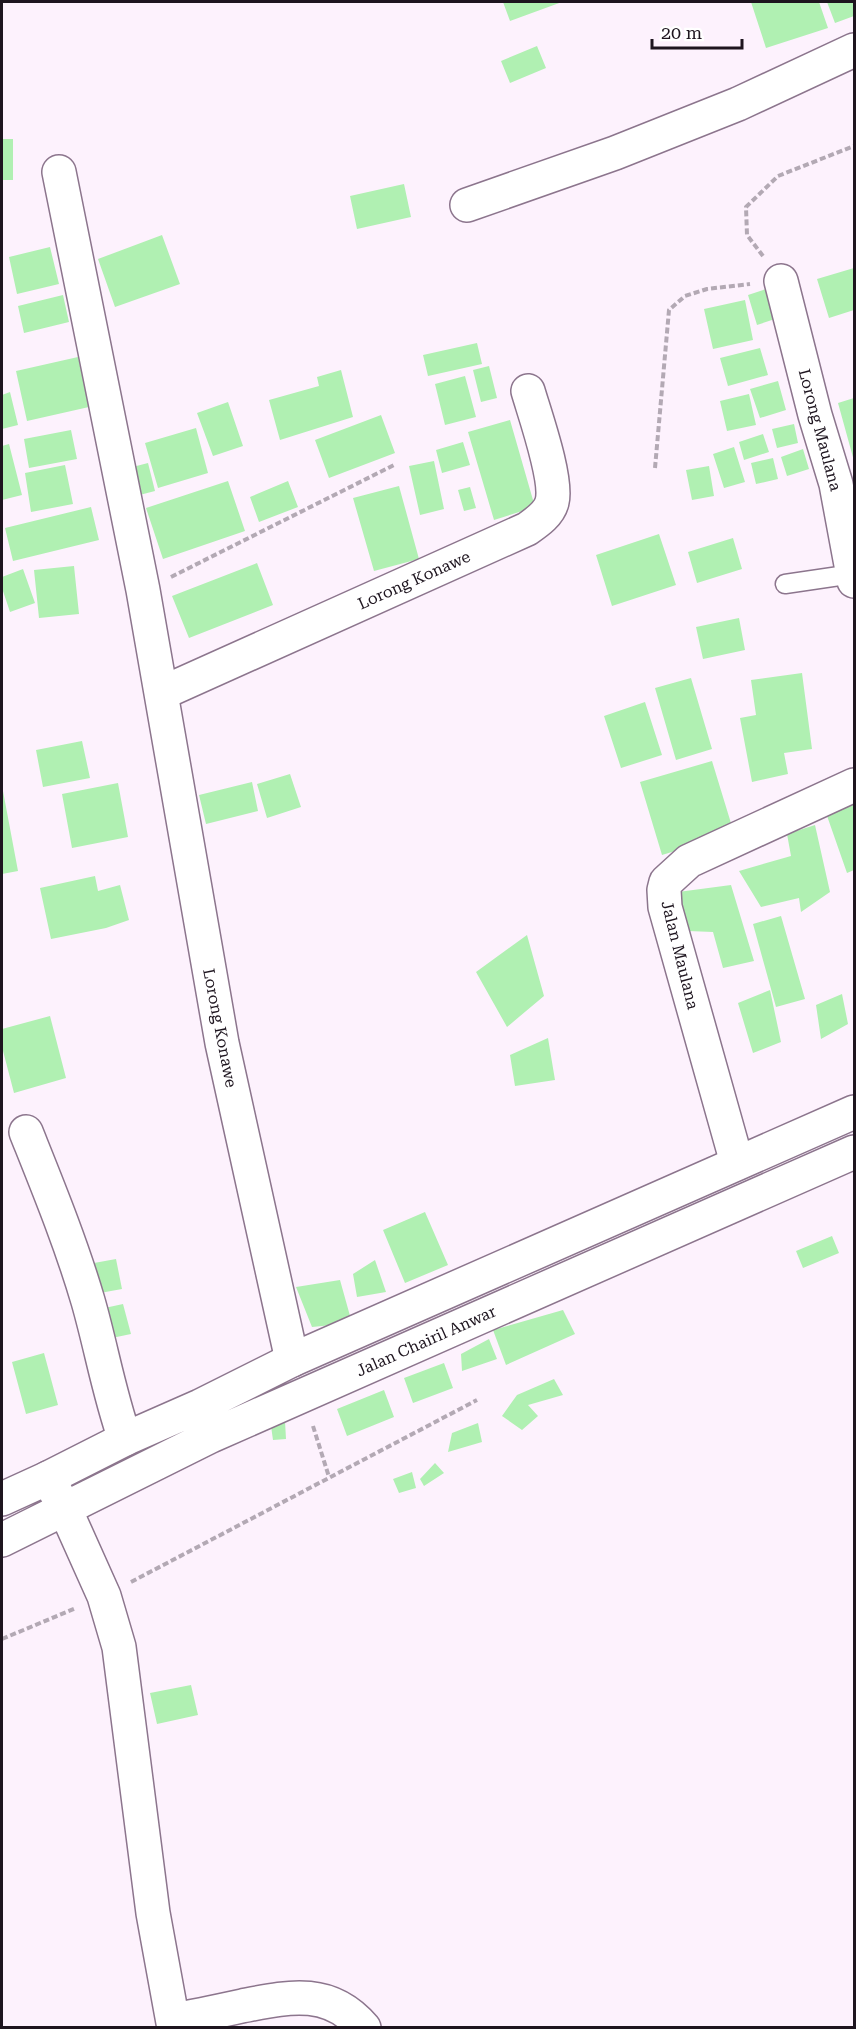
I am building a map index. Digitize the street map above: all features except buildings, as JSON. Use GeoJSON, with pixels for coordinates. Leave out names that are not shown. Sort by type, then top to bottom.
{"type":"FeatureCollection","features":[{"type":"Feature","properties":{"kind":"street"},"geometry":{"type":"LineString","coordinates":[[467,205],[615,153],[738,104],[855,50]]}},
{"type":"Feature","properties":{"kind":"street","name":"Lorong Konawe"},"geometry":{"type":"LineString","coordinates":[[59,172],[143,590],[222,1043],[292,1360]]}},
{"type":"Feature","properties":{"kind":"street","name":"Lorong Maulana"},"geometry":{"type":"LineString","coordinates":[[781,281],[836,484],[854,578]]}},
{"type":"Feature","properties":{"kind":"street","name":"Lorong Konawe"},"geometry":{"type":"LineString","coordinates":[[162,693],[527,529],[536,522],[548,512],[553,500],[551,476],[528,391]]}},
{"type":"Feature","properties":{"kind":"street","name":"Jalan Maulana"},"geometry":{"type":"LineString","coordinates":[[737,1163],[665,907],[666,882],[689,861],[855,785]]}},
{"type":"Feature","properties":{"kind":"street"},"geometry":{"type":"LineString","coordinates":[[2,1499],[125,1438],[200,1406],[292,1360],[855,1112]]}},
{"type":"Feature","properties":{"kind":"street"},"geometry":{"type":"LineString","coordinates":[[26,1131],[64,1227],[88,1302],[125,1438]]}},
{"type":"Feature","properties":{"kind":"street","name":"Jalan Chairil Anwar"},"geometry":{"type":"LineString","coordinates":[[2,1540],[211,1436],[855,1152]]}},
{"type":"Feature","properties":{"kind":"street"},"geometry":{"type":"LineString","coordinates":[[48,1478],[65,1509],[104,1596],[119,1647],[153,1913],[174,2024],[287,1997],[316,1998],[334,2004],[364,2028]]}},
{"type":"Feature","properties":{"kind":"lane"},"geometry":{"type":"LineString","coordinates":[[785,584],[854,578]]}},
{"type":"Feature","properties":{"kind":"path"},"geometry":{"type":"LineString","coordinates":[[781,281],[747,235],[746,207],[778,176],[855,146]]}},
{"type":"Feature","properties":{"kind":"path"},"geometry":{"type":"LineString","coordinates":[[655,468],[669,310],[685,296],[707,289],[781,281]]}},
{"type":"Feature","properties":{"kind":"path"},"geometry":{"type":"LineString","coordinates":[[143,590],[394,465]]}},
{"type":"Feature","properties":{"kind":"path"},"geometry":{"type":"LineString","coordinates":[[303,1395],[329,1477]]}},
{"type":"Feature","properties":{"kind":"path"},"geometry":{"type":"LineString","coordinates":[[2,1639],[104,1596],[477,1400]]}}]}
